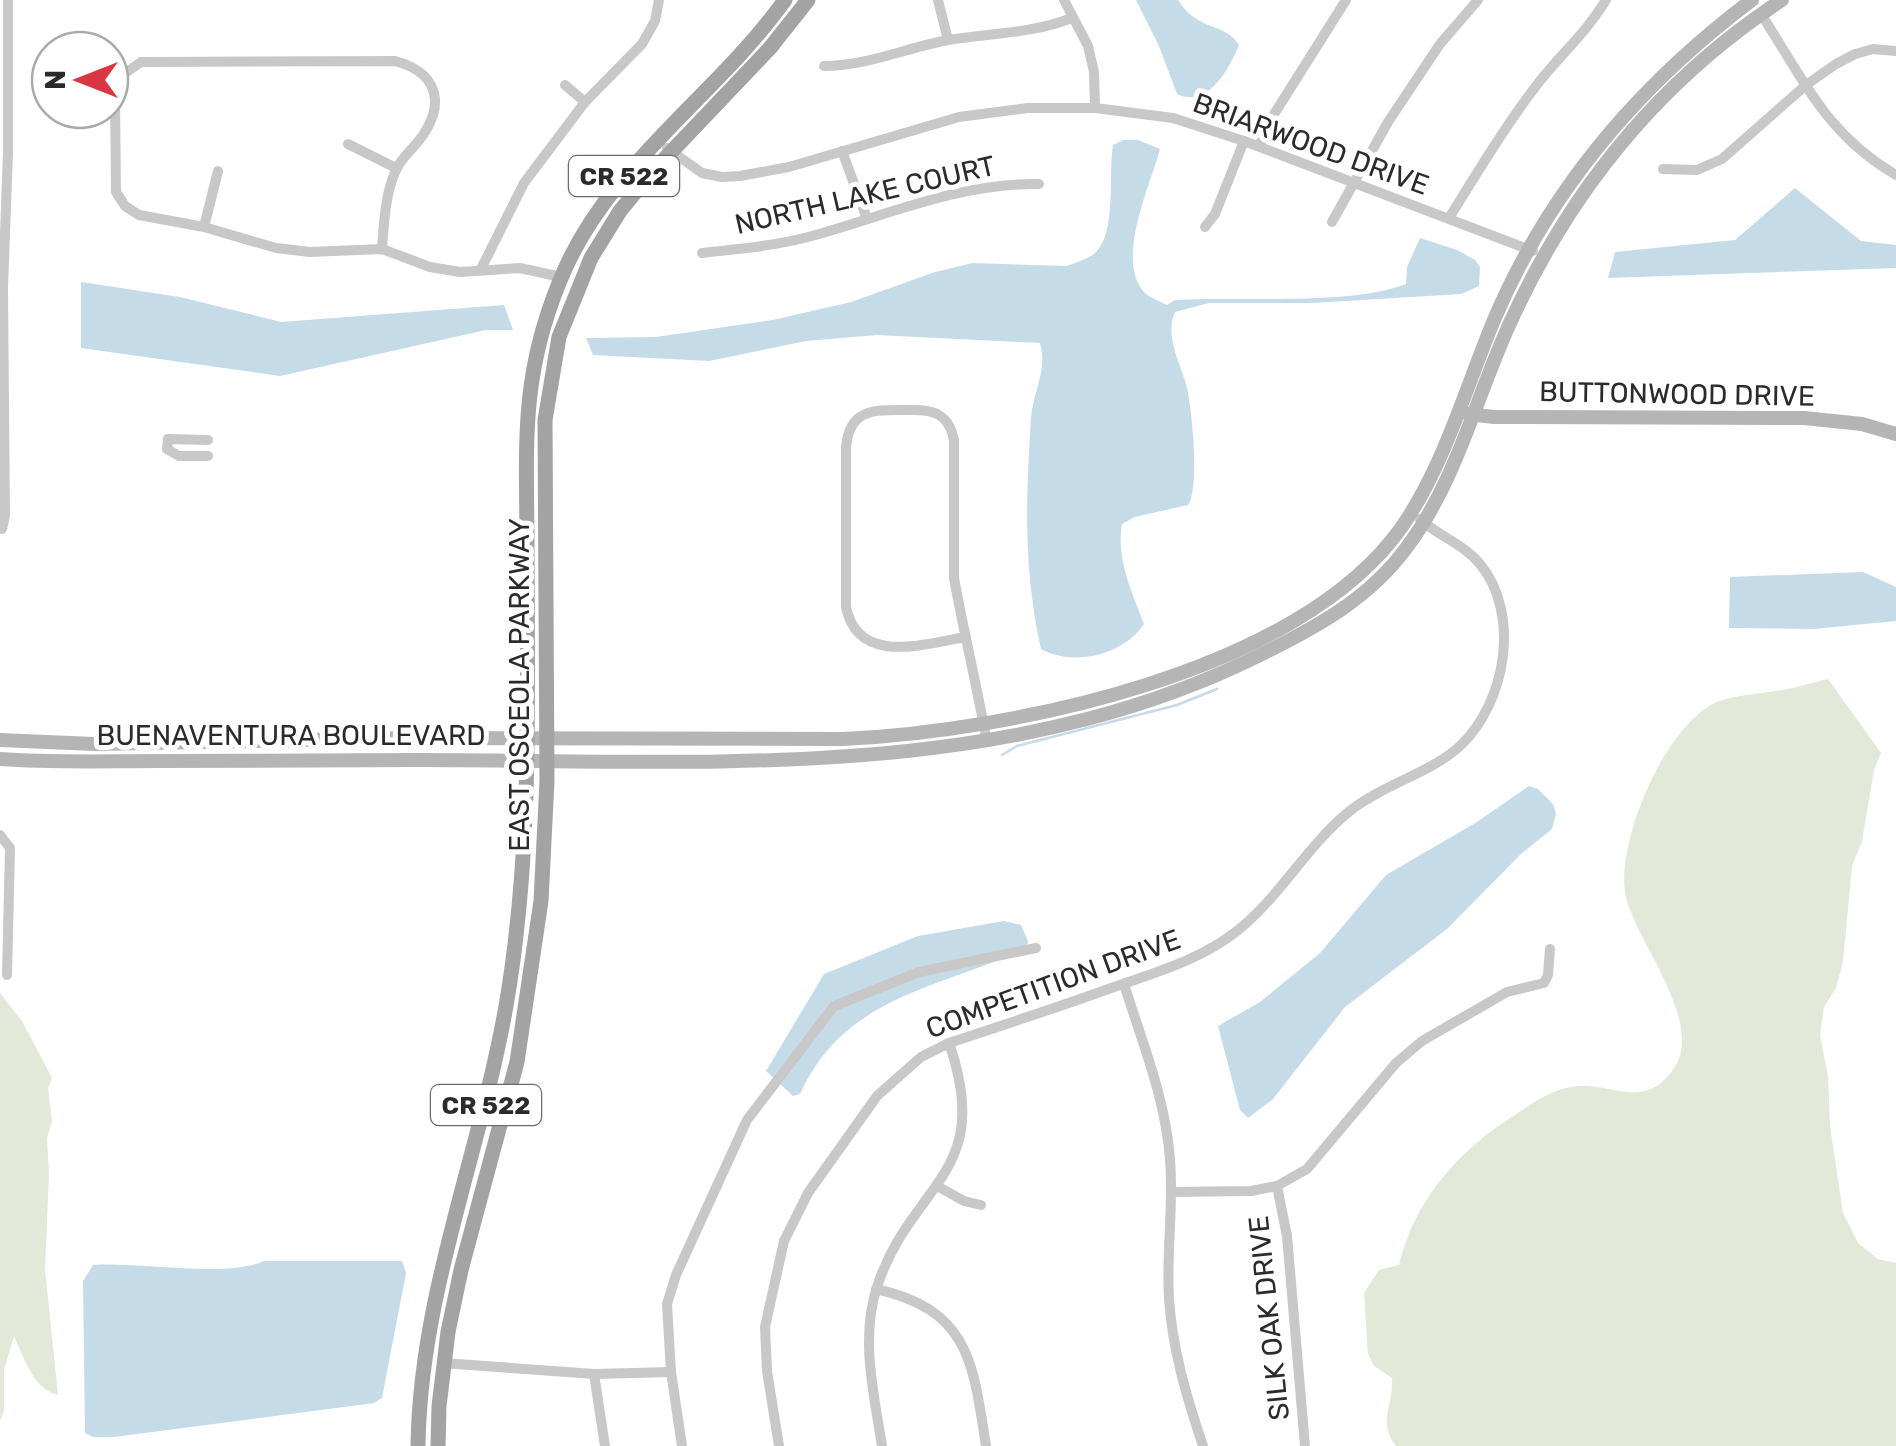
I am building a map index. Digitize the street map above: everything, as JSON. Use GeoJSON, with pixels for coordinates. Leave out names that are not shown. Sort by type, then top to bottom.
{"type":"FeatureCollection","features":[{"type":"Feature","properties":{"kind":"main road","name":"EAST OSCEOLA PARKWAY"},"geometry":{"type":"LineString","coordinates":[[418,1446],[423,1362],[437,1280],[480,1125],[514,956],[525,842],[528,391],[546,317],[561,278],[607,197],[785,0]]}},
{"type":"Feature","properties":{"kind":"main road","name":"EAST OSCEOLA PARKWAY"},"geometry":{"type":"LineString","coordinates":[[438,1446],[443,1363],[458,1285],[517,1062],[544,866],[544,469],[552,370],[568,310],[591,258],[637,188],[770,48],[808,0]]}},
{"type":"Feature","properties":{"kind":"main road","name":"BUENAVENTURA BOULEVARD"},"geometry":{"type":"LineString","coordinates":[[0,759],[546,760],[879,755],[987,742],[1057,728],[1242,664],[1310,630],[1358,598],[1403,554],[1424,524],[1495,318],[1528,249],[1570,182],[1658,78],[1751,0]]}},
{"type":"Feature","properties":{"kind":"main road"},"geometry":{"type":"LineString","coordinates":[[1751,0],[1761,14]]}},
{"type":"Feature","properties":{"kind":"main road","name":"BUENAVENTURA BOULEVARD"},"geometry":{"type":"LineString","coordinates":[[0,740],[66,744],[910,736],[1052,712],[1130,690],[1245,645],[1305,615],[1348,586],[1388,545],[1412,512],[1544,255],[1584,190],[1642,118],[1712,50],[1782,0]]}},
{"type":"Feature","properties":{"kind":"main road"},"geometry":{"type":"LineString","coordinates":[[552,370],[549,340],[565,286],[561,278]]}},
{"type":"Feature","properties":{"kind":"main road","name":"BUTTONWOOD DRIVE"},"geometry":{"type":"LineString","coordinates":[[1465,413],[1804,418],[1862,424],[1896,434]]}},
{"type":"Feature","properties":{"kind":"street"},"geometry":{"type":"LineString","coordinates":[[2,529],[5,516],[1,288],[8,152],[8,0]]}},
{"type":"Feature","properties":{"kind":"street"},"geometry":{"type":"LineString","coordinates":[[481,269],[524,183],[584,102],[642,44],[655,22],[659,0]]}},
{"type":"Feature","properties":{"kind":"street"},"geometry":{"type":"LineString","coordinates":[[938,0],[948,40]]}},
{"type":"Feature","properties":{"kind":"street"},"geometry":{"type":"LineString","coordinates":[[1064,0],[1088,46],[1094,72],[1095,108]]}},
{"type":"Feature","properties":{"kind":"street"},"geometry":{"type":"LineString","coordinates":[[1259,146],[1271,120],[1346,0]]}},
{"type":"Feature","properties":{"kind":"street"},"geometry":{"type":"LineString","coordinates":[[1332,222],[1388,122],[1440,44],[1478,0]]}},
{"type":"Feature","properties":{"kind":"street"},"geometry":{"type":"LineString","coordinates":[[1449,218],[1474,175],[1539,83],[1588,30],[1606,0]]}},
{"type":"Feature","properties":{"kind":"street"},"geometry":{"type":"LineString","coordinates":[[1761,14],[1832,126],[1864,156],[1896,175]]}},
{"type":"Feature","properties":{"kind":"street"},"geometry":{"type":"LineString","coordinates":[[824,66],[850,66],[948,40],[1044,29],[1072,18]]}},
{"type":"Feature","properties":{"kind":"street"},"geometry":{"type":"LineString","coordinates":[[1663,169],[1697,170],[1722,158],[1806,85],[1855,54],[1873,49],[1896,51]]}},
{"type":"Feature","properties":{"kind":"street"},"geometry":{"type":"LineString","coordinates":[[382,248],[386,206],[396,168],[425,132],[436,106],[432,85],[416,66],[396,61],[141,62],[121,76],[115,98],[116,192],[126,206],[139,214],[204,227],[276,248],[310,252],[382,248],[430,267],[460,272],[520,268],[561,278]]}},
{"type":"Feature","properties":{"kind":"street"},"geometry":{"type":"LineString","coordinates":[[565,85],[584,102]]}},
{"type":"Feature","properties":{"kind":"street","name":"BRIARWOOD DRIVE"},"geometry":{"type":"LineString","coordinates":[[658,139],[702,173],[722,177],[789,167],[960,116],[1028,108],[1095,108],[1173,118],[1259,146],[1544,255]]}},
{"type":"Feature","properties":{"kind":"street"},"geometry":{"type":"LineString","coordinates":[[1205,228],[1215,214],[1244,141]]}},
{"type":"Feature","properties":{"kind":"street"},"geometry":{"type":"LineString","coordinates":[[348,144],[396,168]]}},
{"type":"Feature","properties":{"kind":"street"},"geometry":{"type":"LineString","coordinates":[[842,150],[867,219]]}},
{"type":"Feature","properties":{"kind":"street"},"geometry":{"type":"LineString","coordinates":[[204,227],[218,171]]}},
{"type":"Feature","properties":{"kind":"street","name":"NORTH LAKE COURT"},"geometry":{"type":"LineString","coordinates":[[702,253],[806,238],[941,196],[1039,184]]}},
{"type":"Feature","properties":{"kind":"street"},"geometry":{"type":"LineString","coordinates":[[966,637],[884,647],[866,640],[848,617],[847,436],[854,422],[870,411],[930,411],[950,426],[954,440],[954,578],[966,637],[984,726],[987,742]]}},
{"type":"Feature","properties":{"kind":"street"},"geometry":{"type":"LineString","coordinates":[[208,440],[168,439],[168,450],[179,456],[208,456]]}},
{"type":"Feature","properties":{"kind":"street"},"geometry":{"type":"LineString","coordinates":[[526,462],[544,469]]}},
{"type":"Feature","properties":{"kind":"street","name":"COMPETITION DRIVE"},"geometry":{"type":"LineString","coordinates":[[779,1446],[767,1371],[765,1327],[784,1241],[808,1193],[877,1096],[921,1057],[949,1043],[1176,966],[1213,948],[1272,899],[1317,841],[1350,810],[1438,762],[1461,744],[1484,715],[1502,663],[1502,612],[1495,589],[1480,564],[1412,512]]}},
{"type":"Feature","properties":{"kind":"street"},"geometry":{"type":"LineString","coordinates":[[754,759],[756,738]]}},
{"type":"Feature","properties":{"kind":"street"},"geometry":{"type":"LineString","coordinates":[[207,760],[208,742]]}},
{"type":"Feature","properties":{"kind":"street"},"geometry":{"type":"LineString","coordinates":[[0,835],[10,848],[7,976]]}},
{"type":"Feature","properties":{"kind":"street"},"geometry":{"type":"LineString","coordinates":[[682,1446],[671,1372],[667,1304],[688,1246],[747,1120],[834,1006],[919,972],[1036,948]]}},
{"type":"Feature","properties":{"kind":"street"},"geometry":{"type":"LineString","coordinates":[[1172,1192],[1252,1191],[1277,1186],[1307,1169],[1396,1063],[1422,1042],[1507,992],[1544,983],[1550,949]]}},
{"type":"Feature","properties":{"kind":"street"},"geometry":{"type":"LineString","coordinates":[[1124,984],[1160,1098],[1172,1192],[1169,1298],[1176,1352],[1203,1446]]}},
{"type":"Feature","properties":{"kind":"street"},"geometry":{"type":"LineString","coordinates":[[882,1446],[868,1344],[876,1290],[892,1250],[951,1166],[960,1139],[960,1075],[949,1043]]}},
{"type":"Feature","properties":{"kind":"street"},"geometry":{"type":"LineString","coordinates":[[480,1125],[499,1131]]}},
{"type":"Feature","properties":{"kind":"street"},"geometry":{"type":"LineString","coordinates":[[938,1186],[964,1201],[981,1205]]}},
{"type":"Feature","properties":{"kind":"street","name":"SILK OAK DRIVE"},"geometry":{"type":"LineString","coordinates":[[1277,1186],[1287,1236],[1305,1446]]}},
{"type":"Feature","properties":{"kind":"street"},"geometry":{"type":"LineString","coordinates":[[876,1290],[920,1303],[960,1338],[974,1371],[986,1446]]}},
{"type":"Feature","properties":{"kind":"street"},"geometry":{"type":"LineString","coordinates":[[443,1363],[594,1374],[671,1372]]}},
{"type":"Feature","properties":{"kind":"street"},"geometry":{"type":"LineString","coordinates":[[594,1374],[605,1446]]}},
{"type":"Feature","properties":{"kind":"green space"},"geometry":{"type":"Polygon","coordinates":[[[1828,679],[1881,753],[1874,770],[1862,841],[1852,866],[1843,962],[1836,988],[1824,1007],[1820,1035],[1843,1213],[1858,1243],[1878,1259],[1896,1263],[1896,1446],[1396,1446],[1387,1421],[1392,1378],[1374,1366],[1368,1354],[1364,1293],[1379,1270],[1399,1265],[1426,1200],[1472,1147],[1550,1094],[1577,1086],[1640,1092],[1652,1089],[1674,1068],[1681,1049],[1681,1027],[1625,892],[1629,843],[1637,814],[1663,758],[1698,714],[1717,702],[1828,679]]]}},
{"type":"Feature","properties":{"kind":"green space"},"geometry":{"type":"Polygon","coordinates":[[[0,993],[22,1021],[52,1078],[48,1088],[52,1121],[47,1138],[45,1269],[58,1395],[36,1379],[14,1336],[4,1370],[4,1411],[0,1421],[0,993]]]}},
{"type":"Feature","properties":{"kind":"water"},"geometry":{"type":"Polygon","coordinates":[[[1136,0],[1178,0],[1194,17],[1226,33],[1239,45],[1223,75],[1208,91],[1188,97],[1177,94],[1136,0]]]}},
{"type":"Feature","properties":{"kind":"water"},"geometry":{"type":"Polygon","coordinates":[[[1138,140],[1160,149],[1137,223],[1133,263],[1146,294],[1167,305],[1175,300],[1325,298],[1383,291],[1406,284],[1407,267],[1420,238],[1457,250],[1480,267],[1479,286],[1461,294],[1312,303],[1209,303],[1175,312],[1172,340],[1187,388],[1193,430],[1192,496],[1188,505],[1135,517],[1122,524],[1123,563],[1144,624],[1124,644],[1111,650],[1068,657],[1041,649],[1031,590],[1027,506],[1032,408],[1042,362],[1040,343],[877,335],[806,341],[709,361],[593,355],[586,338],[656,337],[773,320],[851,302],[973,263],[1066,266],[1077,262],[1095,253],[1102,244],[1110,202],[1113,145],[1138,140]]]}},
{"type":"Feature","properties":{"kind":"water"},"geometry":{"type":"Polygon","coordinates":[[[1795,188],[1861,241],[1896,245],[1896,268],[1608,278],[1615,252],[1735,240],[1795,188]]]}},
{"type":"Feature","properties":{"kind":"water"},"geometry":{"type":"Polygon","coordinates":[[[81,282],[180,297],[281,322],[504,305],[513,330],[486,330],[280,376],[81,348],[81,282]]]}},
{"type":"Feature","properties":{"kind":"water"},"geometry":{"type":"Polygon","coordinates":[[[1863,572],[1896,587],[1896,621],[1813,629],[1729,628],[1730,577],[1863,572]]]}},
{"type":"Feature","properties":{"kind":"water"},"geometry":{"type":"Polygon","coordinates":[[[1529,786],[1553,804],[1556,814],[1552,829],[1522,853],[1447,929],[1345,1007],[1273,1099],[1248,1118],[1240,1110],[1218,1026],[1260,1002],[1320,953],[1386,875],[1477,822],[1529,786]]]}},
{"type":"Feature","properties":{"kind":"water"},"geometry":{"type":"Polygon","coordinates":[[[1004,921],[1021,925],[1027,948],[897,999],[868,1015],[842,1035],[819,1061],[800,1094],[793,1096],[766,1071],[824,974],[918,936],[1004,921]]]}},
{"type":"Feature","properties":{"kind":"water"},"geometry":{"type":"Polygon","coordinates":[[[264,1261],[402,1261],[406,1273],[382,1398],[374,1403],[114,1437],[85,1433],[83,1281],[93,1265],[206,1269],[264,1261]]]}},
{"type":"Feature","properties":{"kind":"waterway"},"geometry":{"type":"LineString","coordinates":[[1002,755],[1017,746],[1177,705],[1217,689]]}}]}
